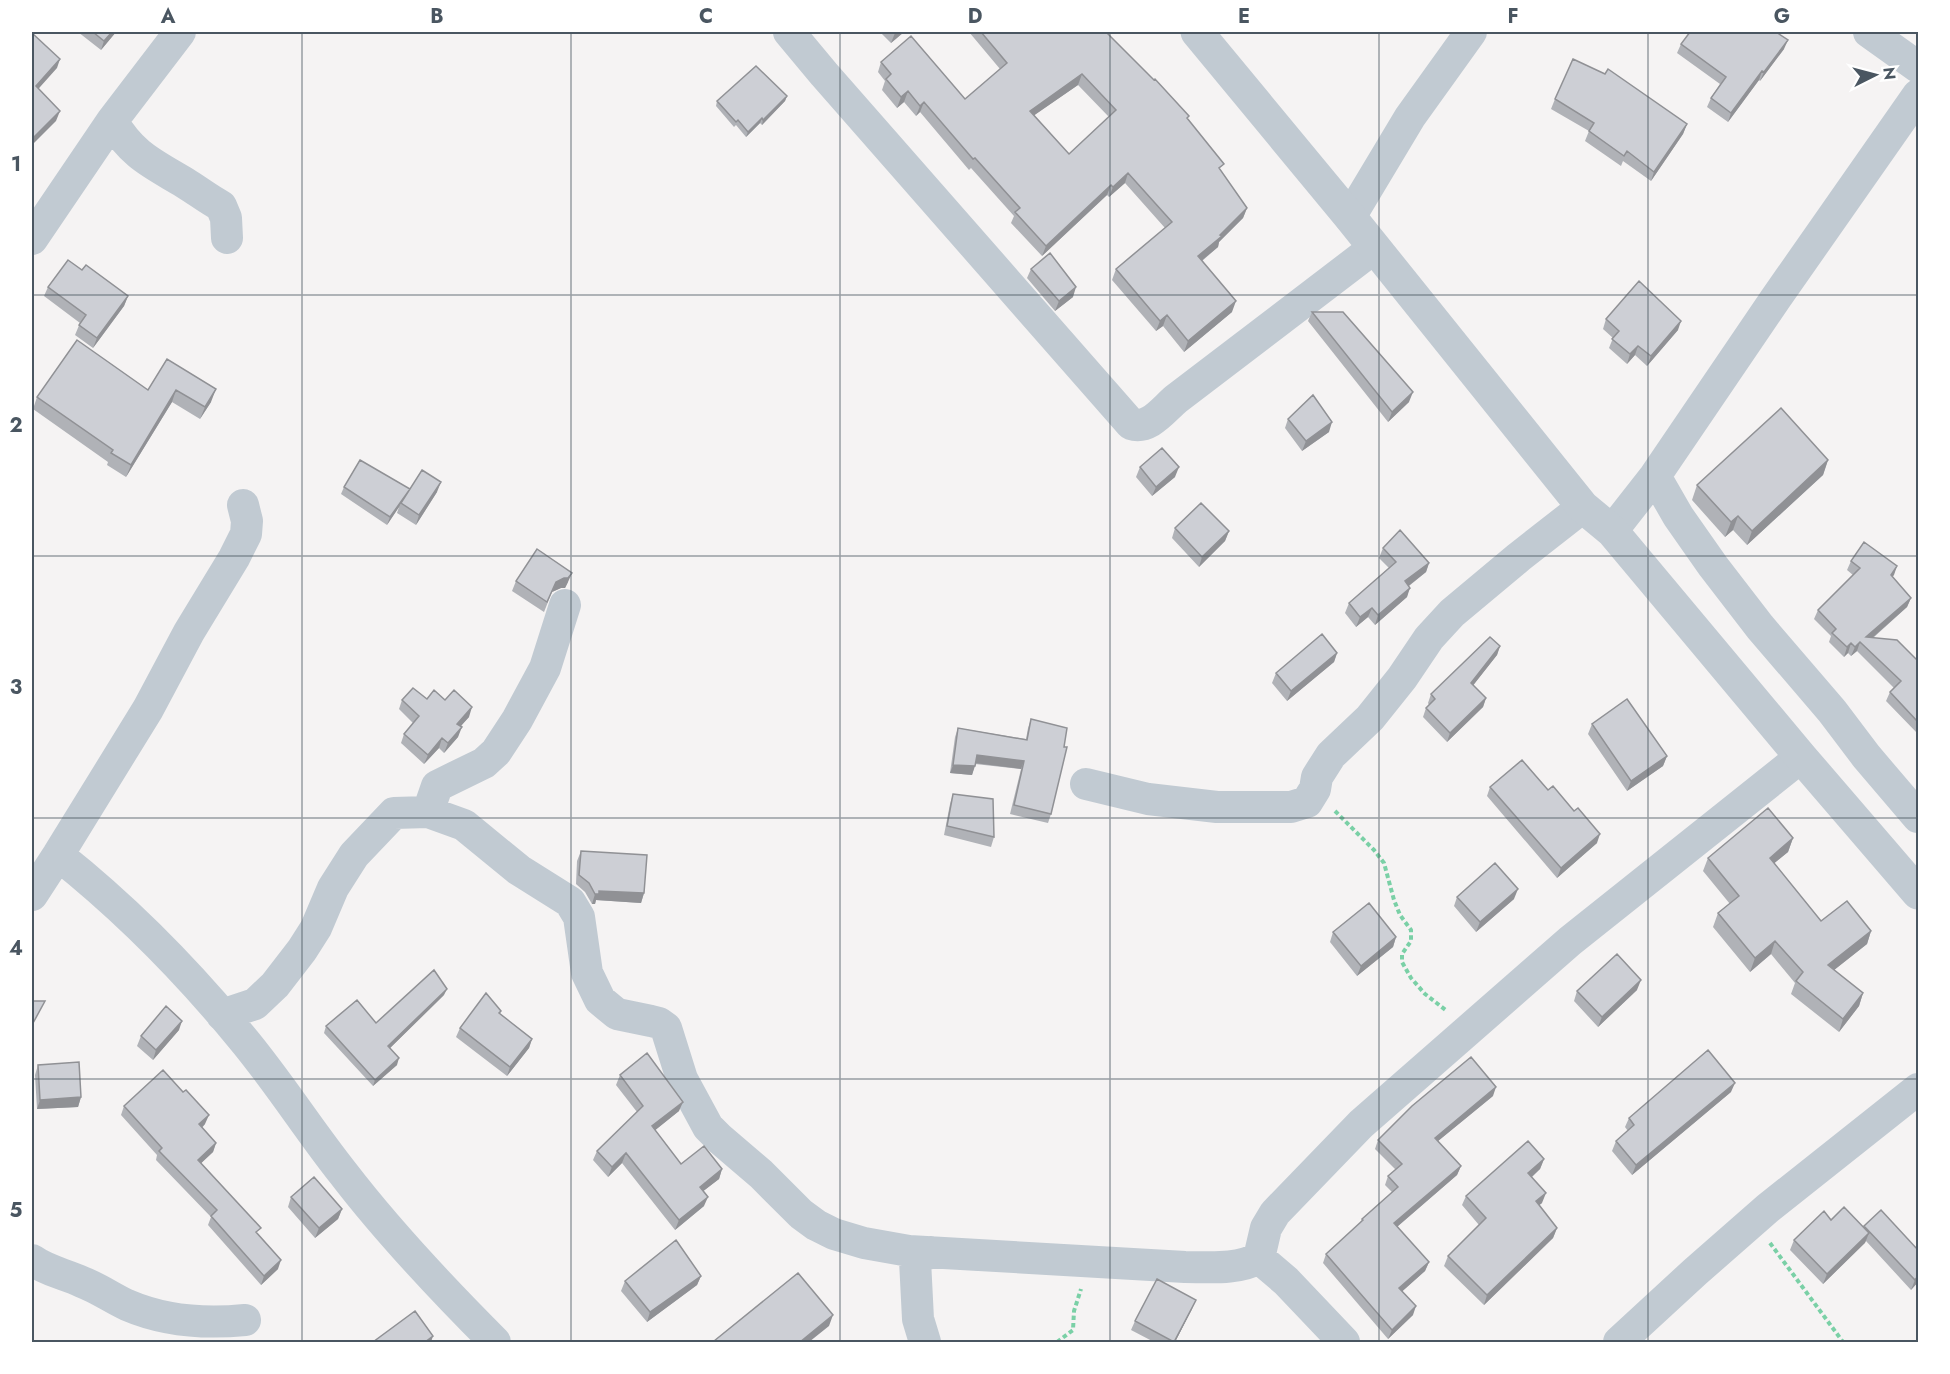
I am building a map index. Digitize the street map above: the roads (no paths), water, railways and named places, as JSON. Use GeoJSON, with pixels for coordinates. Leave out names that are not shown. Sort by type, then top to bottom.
{"type":"FeatureCollection","features":[{"type":"Feature","properties":{"kind":"street"},"geometry":{"type":"LineString","coordinates":[[32,239],[112,121],[180,32]]}},
{"type":"Feature","properties":{"kind":"street"},"geometry":{"type":"LineString","coordinates":[[789,32],[1131,424],[1142,426],[1148,424],[1184,392],[1374,248]]}},
{"type":"Feature","properties":{"kind":"street"},"geometry":{"type":"LineString","coordinates":[[1197,32],[1350,216],[1583,507],[1612,531],[1918,893]]}},
{"type":"Feature","properties":{"kind":"street"},"geometry":{"type":"LineString","coordinates":[[1350,216],[1410,117],[1471,32]]}},
{"type":"Feature","properties":{"kind":"street"},"geometry":{"type":"LineString","coordinates":[[1869,32],[1918,67]]}},
{"type":"Feature","properties":{"kind":"street"},"geometry":{"type":"LineString","coordinates":[[1612,531],[1655,476],[1918,95]]}},
{"type":"Feature","properties":{"kind":"street"},"geometry":{"type":"LineString","coordinates":[[112,121],[122,138],[138,155],[221,206],[226,218],[227,238]]}},
{"type":"Feature","properties":{"kind":"street"},"geometry":{"type":"LineString","coordinates":[[1655,476],[1678,516],[1760,627],[1918,817]]}},
{"type":"Feature","properties":{"kind":"street"},"geometry":{"type":"LineString","coordinates":[[32,895],[47,858],[148,709],[189,632],[242,543],[246,534],[247,521],[243,505]]}},
{"type":"Feature","properties":{"kind":"street"},"geometry":{"type":"LineString","coordinates":[[1086,784],[1148,799],[1217,807],[1301,806],[1311,797],[1317,777],[1337,747],[1350,738],[1370,718],[1402,678],[1429,638],[1452,613],[1583,507]]}},
{"type":"Feature","properties":{"kind":"street"},"geometry":{"type":"LineString","coordinates":[[428,812],[437,786],[484,763],[496,752],[517,720],[544,668],[556,638],[565,605]]}},
{"type":"Feature","properties":{"kind":"street"},"geometry":{"type":"LineString","coordinates":[[222,1015],[255,1004],[275,985],[307,943],[333,888],[354,855],[373,833],[394,813],[428,812],[464,825],[519,870],[570,902],[579,917],[587,973],[600,1000],[617,1014],[659,1023],[666,1028],[682,1079],[708,1127],[801,1214],[816,1225],[850,1240],[931,1252],[1185,1267],[1227,1267],[1251,1263],[1259,1258],[1266,1228],[1275,1213],[1361,1124],[1468,1033],[1570,941],[1801,757]]}},
{"type":"Feature","properties":{"kind":"street"},"geometry":{"type":"LineString","coordinates":[[47,858],[94,884],[148,934],[243,1039],[350,1182],[421,1266],[495,1342]]}},
{"type":"Feature","properties":{"kind":"street"},"geometry":{"type":"LineString","coordinates":[[1619,1342],[1754,1221],[1918,1089]]}},
{"type":"Feature","properties":{"kind":"street"},"geometry":{"type":"LineString","coordinates":[[925,1342],[918,1319],[915,1260],[931,1252]]}},
{"type":"Feature","properties":{"kind":"street"},"geometry":{"type":"LineString","coordinates":[[1259,1258],[1286,1281],[1344,1342]]}},
{"type":"Feature","properties":{"kind":"street"},"geometry":{"type":"LineString","coordinates":[[32,1260],[126,1305],[152,1314],[196,1321],[245,1320]]}}]}
